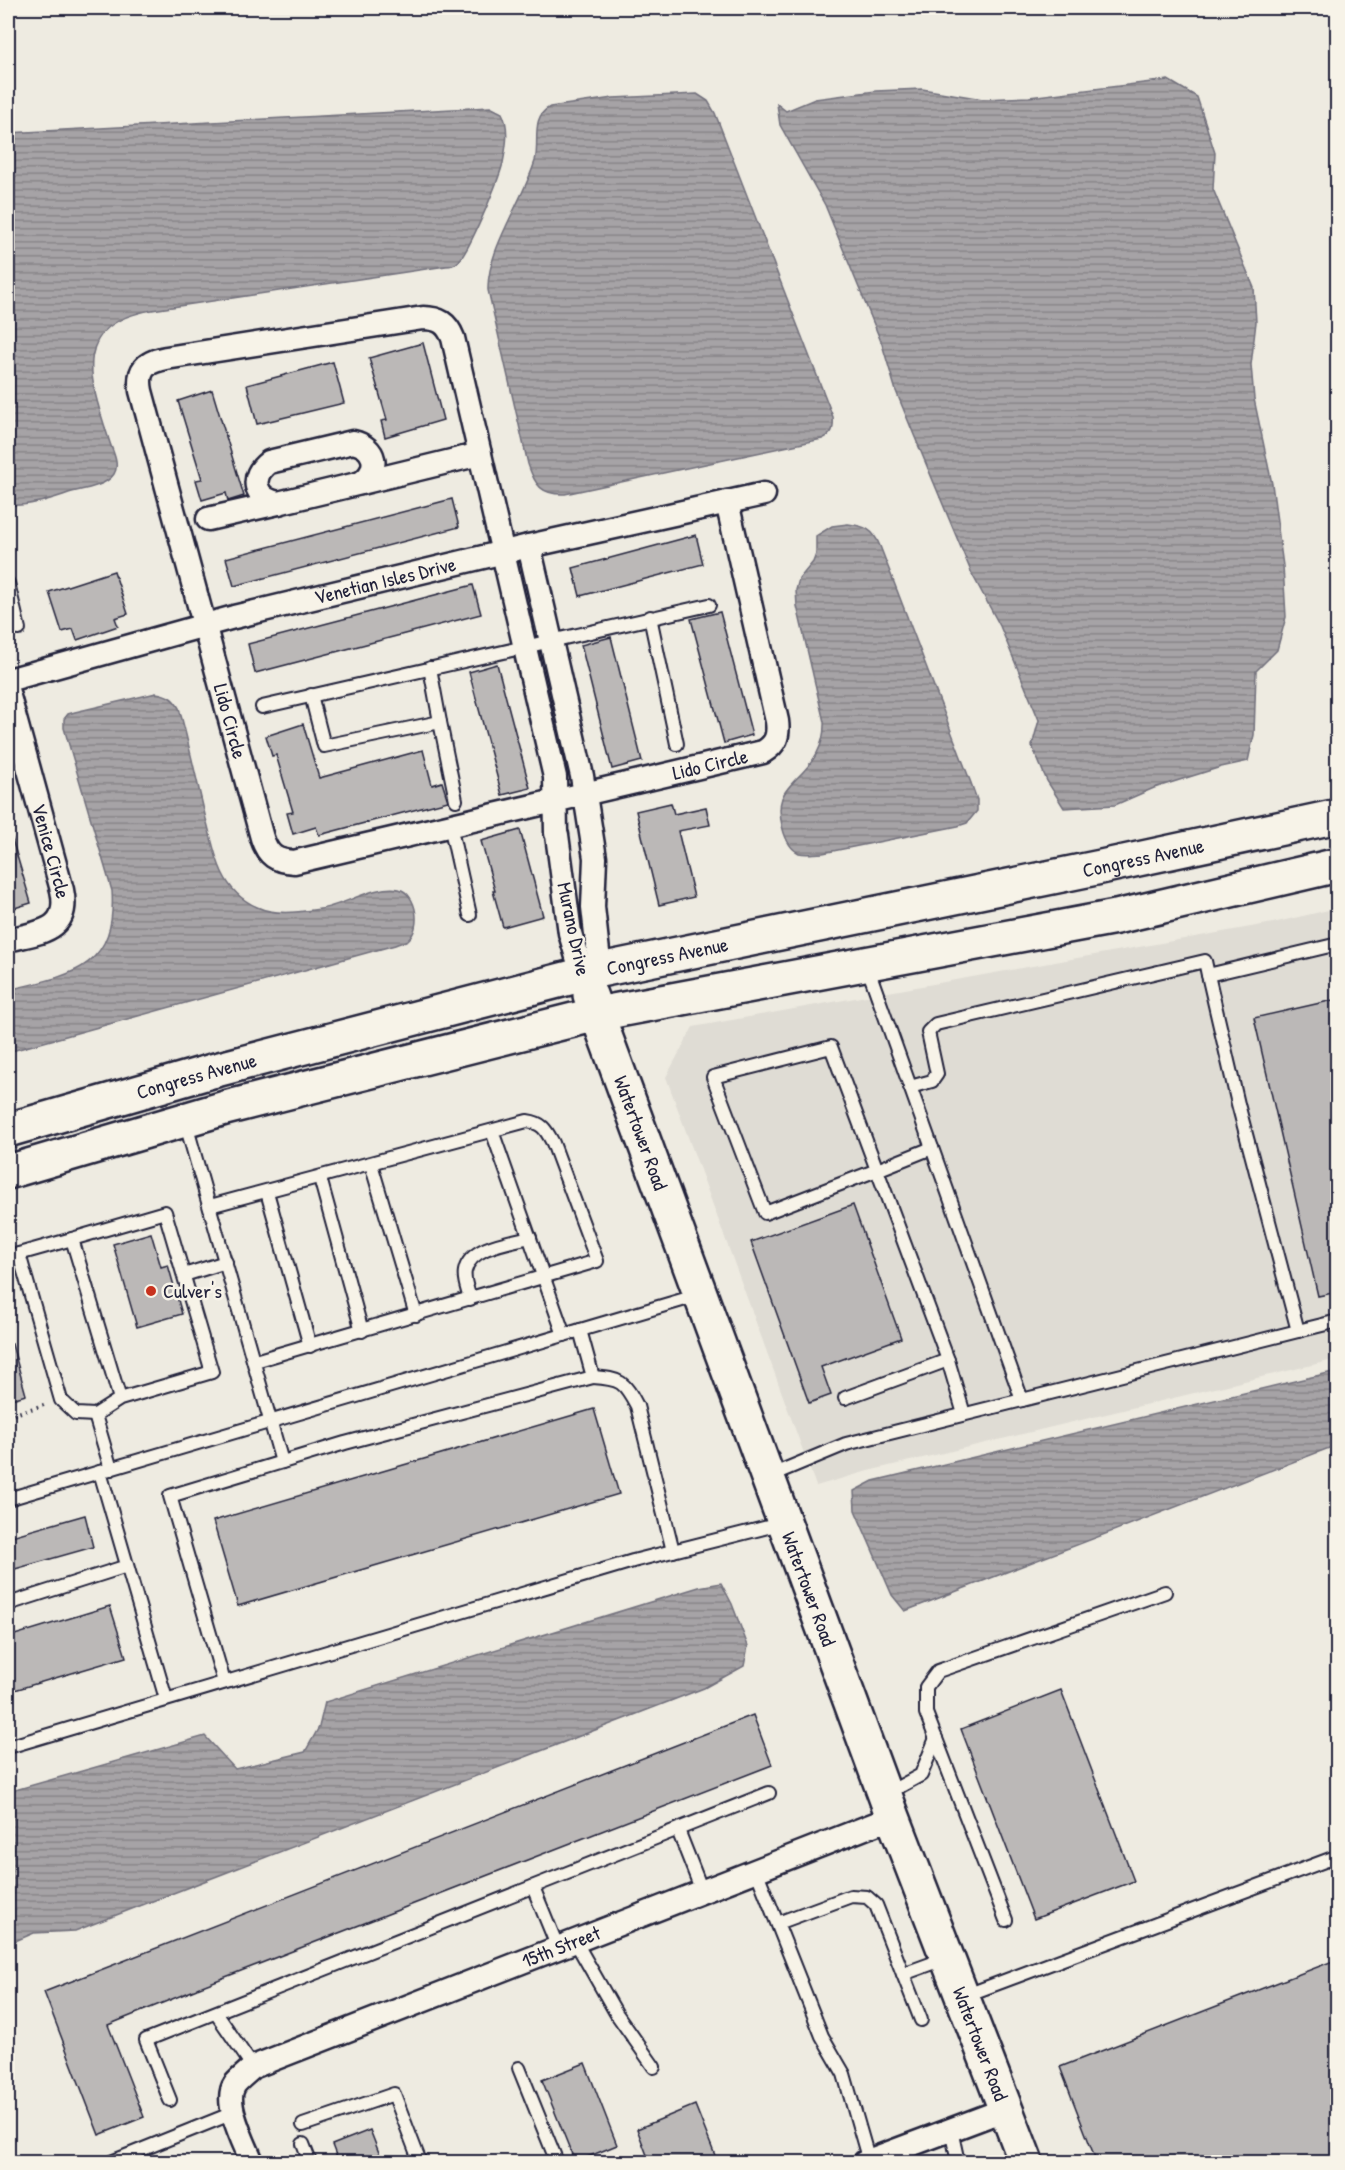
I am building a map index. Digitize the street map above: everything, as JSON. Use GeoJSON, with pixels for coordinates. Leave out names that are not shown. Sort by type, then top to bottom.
{"type":"FeatureCollection","features":[{"type":"Feature","properties":{"kind":"street","name":"Lido Circle"},"geometry":{"type":"LineString","coordinates":[[503,552],[453,338],[448,326],[433,318],[177,356],[149,363],[141,373],[139,381],[141,391],[258,825],[269,854],[276,859],[294,862],[763,752],[770,747],[778,736],[777,721],[727,502]]}},
{"type":"Feature","properties":{"kind":"street"},"geometry":{"type":"LineString","coordinates":[[278,503],[268,501],[261,495],[257,486],[257,476],[261,468],[269,462],[300,454],[352,442],[362,444],[369,450],[373,459],[373,469],[369,477],[361,483]]}},
{"type":"Feature","properties":{"kind":"street"},"geometry":{"type":"LineString","coordinates":[[208,519],[480,454]]}},
{"type":"Feature","properties":{"kind":"street","name":"Venetian Isles Drive"},"geometry":{"type":"LineString","coordinates":[[8,680],[204,625],[503,552],[764,494]]}},
{"type":"Feature","properties":{"kind":"street","name":"Murano Drive"},"geometry":{"type":"LineString","coordinates":[[529,546],[584,794],[595,858],[591,972],[597,1014]]}},
{"type":"Feature","properties":{"kind":"street","name":"Murano Drive"},"geometry":{"type":"LineString","coordinates":[[503,552],[555,777],[556,833],[570,933],[591,972]]}},
{"type":"Feature","properties":{"kind":"street","name":"Venice Circle"},"geometry":{"type":"LineString","coordinates":[[8,693],[62,890],[64,908],[62,918],[50,928],[8,940]]}},
{"type":"Feature","properties":{"kind":"street","name":"Congress Avenue"},"geometry":{"type":"LineString","coordinates":[[8,1130],[212,1071],[591,972],[1338,816]]}},
{"type":"Feature","properties":{"kind":"street","name":"Congress Avenue"},"geometry":{"type":"LineString","coordinates":[[8,1172],[185,1120],[597,1014],[1116,917],[1338,866]]}},
{"type":"Feature","properties":{"kind":"street","name":"Watertower Road"},"geometry":{"type":"LineString","coordinates":[[597,1014],[889,1805],[1026,2163]]}},
{"type":"Feature","properties":{"kind":"street","name":"15th Street"},"geometry":{"type":"LineString","coordinates":[[233,2113],[230,2099],[234,2085],[253,2067],[756,1870],[889,1805]]}},
{"type":"Feature","properties":{"kind":"street"},"geometry":{"type":"LineString","coordinates":[[867,2162],[1006,2109]]}},
{"type":"Feature","properties":{"kind":"street"},"geometry":{"type":"LineString","coordinates":[[233,2113],[252,2163]]}},
{"type":"Feature","properties":{"kind":"lane"},"geometry":{"type":"LineString","coordinates":[[8,583],[19,629]]}},
{"type":"Feature","properties":{"kind":"lane"},"geometry":{"type":"LineString","coordinates":[[262,707],[710,604]]}},
{"type":"Feature","properties":{"kind":"lane"},"geometry":{"type":"LineString","coordinates":[[650,617],[677,744]]}},
{"type":"Feature","properties":{"kind":"lane"},"geometry":{"type":"LineString","coordinates":[[430,668],[456,800]]}},
{"type":"Feature","properties":{"kind":"lane"},"geometry":{"type":"LineString","coordinates":[[311,695],[324,746],[440,722]]}},
{"type":"Feature","properties":{"kind":"lane"},"geometry":{"type":"LineString","coordinates":[[450,825],[470,915]]}},
{"type":"Feature","properties":{"kind":"lane"},"geometry":{"type":"LineString","coordinates":[[1208,975],[1338,944]]}},
{"type":"Feature","properties":{"kind":"lane"},"geometry":{"type":"LineString","coordinates":[[910,1087],[932,1081],[937,1074],[928,1032],[936,1024],[1205,961],[1238,1104],[1298,1331]]}},
{"type":"Feature","properties":{"kind":"lane"},"geometry":{"type":"LineString","coordinates":[[866,963],[1022,1400]]}},
{"type":"Feature","properties":{"kind":"lane"},"geometry":{"type":"LineString","coordinates":[[932,1148],[877,1170],[765,1214],[713,1077],[831,1047],[877,1170],[948,1360],[963,1414]]}},
{"type":"Feature","properties":{"kind":"lane"},"geometry":{"type":"LineString","coordinates":[[185,1120],[282,1462]]}},
{"type":"Feature","properties":{"kind":"lane"},"geometry":{"type":"LineString","coordinates":[[210,1206],[527,1121],[538,1123],[547,1132],[597,1261],[255,1362]]}},
{"type":"Feature","properties":{"kind":"lane"},"geometry":{"type":"LineString","coordinates":[[492,1131],[564,1335]]}},
{"type":"Feature","properties":{"kind":"lane"},"geometry":{"type":"LineString","coordinates":[[371,1164],[416,1315]]}},
{"type":"Feature","properties":{"kind":"lane"},"geometry":{"type":"LineString","coordinates":[[320,1178],[362,1331]]}},
{"type":"Feature","properties":{"kind":"lane"},"geometry":{"type":"LineString","coordinates":[[267,1192],[310,1346]]}},
{"type":"Feature","properties":{"kind":"lane"},"geometry":{"type":"LineString","coordinates":[[165,1212],[212,1372],[120,1399],[95,1415],[76,1414],[61,1400],[13,1256],[165,1212]]}},
{"type":"Feature","properties":{"kind":"lane"},"geometry":{"type":"LineString","coordinates":[[470,1299],[465,1270],[470,1260],[477,1254],[494,1247],[530,1237]]}},
{"type":"Feature","properties":{"kind":"lane"},"geometry":{"type":"LineString","coordinates":[[72,1239],[120,1399]]}},
{"type":"Feature","properties":{"kind":"lane"},"geometry":{"type":"LineString","coordinates":[[184,1275],[226,1262]]}},
{"type":"Feature","properties":{"kind":"lane"},"geometry":{"type":"LineString","coordinates":[[8,1499],[700,1295]]}},
{"type":"Feature","properties":{"kind":"lane"},"geometry":{"type":"LineString","coordinates":[[768,1477],[846,1444],[1338,1321]]}},
{"type":"Feature","properties":{"kind":"lane"},"geometry":{"type":"LineString","coordinates":[[580,1330],[592,1377]]}},
{"type":"Feature","properties":{"kind":"lane"},"geometry":{"type":"LineString","coordinates":[[845,1398],[948,1360]]}},
{"type":"Feature","properties":{"kind":"lane"},"geometry":{"type":"LineString","coordinates":[[224,1682],[170,1496],[345,1443],[592,1377],[615,1378],[627,1385],[637,1406],[673,1551]]}},
{"type":"Feature","properties":{"kind":"lane"},"geometry":{"type":"LineString","coordinates":[[95,1415],[127,1566],[166,1699]]}},
{"type":"Feature","properties":{"kind":"lane"},"geometry":{"type":"LineString","coordinates":[[8,1747],[673,1551],[785,1523]]}},
{"type":"Feature","properties":{"kind":"lane"},"geometry":{"type":"LineString","coordinates":[[8,1604],[127,1566]]}},
{"type":"Feature","properties":{"kind":"lane"},"geometry":{"type":"LineString","coordinates":[[1006,1920],[926,1713],[926,1688],[938,1671],[1165,1592]]}},
{"type":"Feature","properties":{"kind":"lane"},"geometry":{"type":"LineString","coordinates":[[889,1805],[921,1775],[936,1738]]}},
{"type":"Feature","properties":{"kind":"lane"},"geometry":{"type":"LineString","coordinates":[[170,2100],[146,2040],[770,1793]]}},
{"type":"Feature","properties":{"kind":"lane"},"geometry":{"type":"LineString","coordinates":[[678,1830],[702,1891]]}},
{"type":"Feature","properties":{"kind":"lane"},"geometry":{"type":"LineString","coordinates":[[963,1997],[1338,1856]]}},
{"type":"Feature","properties":{"kind":"lane"},"geometry":{"type":"LineString","coordinates":[[756,1870],[822,2036],[844,2074],[867,2162]]}},
{"type":"Feature","properties":{"kind":"lane"},"geometry":{"type":"LineString","coordinates":[[533,1887],[566,1944],[654,2067]]}},
{"type":"Feature","properties":{"kind":"lane"},"geometry":{"type":"LineString","coordinates":[[778,1923],[851,1896],[867,1897],[876,1905],[921,2020]]}},
{"type":"Feature","properties":{"kind":"lane"},"geometry":{"type":"LineString","coordinates":[[903,1974],[948,1958]]}},
{"type":"Feature","properties":{"kind":"lane"},"geometry":{"type":"LineString","coordinates":[[216,2013],[253,2067]]}},
{"type":"Feature","properties":{"kind":"lane"},"geometry":{"type":"LineString","coordinates":[[519,2068],[557,2163]]}},
{"type":"Feature","properties":{"kind":"lane"},"geometry":{"type":"LineString","coordinates":[[303,2125],[394,2094],[420,2163]]}},
{"type":"Feature","properties":{"kind":"lane"},"geometry":{"type":"LineString","coordinates":[[111,2163],[233,2113]]}},
{"type":"Feature","properties":{"kind":"lane"},"geometry":{"type":"LineString","coordinates":[[951,2130],[958,2163]]}},
{"type":"Feature","properties":{"kind":"lane"},"geometry":{"type":"LineString","coordinates":[[303,2144],[310,2163]]}},
{"type":"Feature","properties":{"kind":"path"},"geometry":{"type":"LineString","coordinates":[[8,1416],[61,1400]]}},
{"type":"Feature","properties":{"kind":"shaded area"},"geometry":{"type":"Polygon","coordinates":[[[1332,31],[1338,31],[1337,144],[1332,31]]]}},
{"type":"Feature","properties":{"kind":"shaded area"},"geometry":{"type":"Polygon","coordinates":[[[1168,80],[1197,97],[1215,153],[1213,189],[1254,288],[1256,322],[1251,365],[1254,399],[1272,484],[1283,566],[1286,617],[1277,650],[1256,671],[1254,735],[1248,761],[1154,788],[1115,805],[1064,808],[1047,781],[1032,746],[1039,720],[1000,626],[972,574],[914,435],[896,391],[882,344],[825,205],[780,125],[777,104],[786,111],[815,99],[876,91],[922,89],[983,99],[1029,97],[1168,80]]]}},
{"type":"Feature","properties":{"kind":"shaded area"},"geometry":{"type":"Polygon","coordinates":[[[697,94],[708,101],[715,113],[833,417],[832,431],[822,439],[565,494],[550,493],[540,488],[528,464],[488,290],[493,258],[535,161],[540,117],[550,107],[613,98],[697,94]]]}},
{"type":"Feature","properties":{"kind":"shaded area"},"geometry":{"type":"Polygon","coordinates":[[[490,107],[502,113],[506,125],[507,138],[503,163],[477,229],[464,254],[457,262],[450,266],[152,310],[125,318],[107,329],[96,343],[92,360],[97,399],[115,458],[114,474],[101,484],[89,488],[33,503],[9,505],[8,133],[490,107]]]}},
{"type":"Feature","properties":{"kind":"shaded area"},"geometry":{"type":"Polygon","coordinates":[[[848,524],[868,529],[880,546],[971,783],[977,800],[977,811],[967,823],[958,826],[823,853],[802,854],[793,849],[785,836],[780,812],[782,798],[786,790],[817,754],[824,731],[824,722],[797,606],[796,590],[799,579],[813,562],[816,554],[816,536],[832,526],[848,524]]]}},
{"type":"Feature","properties":{"kind":"shaded area"},"geometry":{"type":"Polygon","coordinates":[[[156,693],[170,698],[179,708],[219,866],[236,893],[264,910],[288,912],[329,907],[370,892],[390,888],[399,889],[410,897],[413,904],[416,912],[415,928],[408,940],[395,945],[8,1052],[8,990],[70,973],[86,964],[98,953],[107,937],[112,917],[112,891],[64,728],[64,719],[68,714],[75,712],[156,693]]]}},
{"type":"Feature","properties":{"kind":"shaded area"},"geometry":{"type":"Polygon","coordinates":[[[1337,908],[1337,1359],[868,1471],[816,1486],[666,1077],[693,1027],[1273,923],[1337,908]]]}},
{"type":"Feature","properties":{"kind":"shaded area"},"geometry":{"type":"Polygon","coordinates":[[[1337,1371],[1337,1445],[905,1611],[892,1595],[855,1510],[854,1491],[873,1481],[1337,1371]]]}},
{"type":"Feature","properties":{"kind":"shaded area"},"geometry":{"type":"Polygon","coordinates":[[[721,1583],[732,1604],[748,1646],[744,1666],[704,1688],[75,1931],[34,1933],[8,1944],[8,1792],[205,1736],[235,1769],[305,1752],[319,1727],[325,1702],[699,1587],[721,1583]]]}},
{"type":"Feature","properties":{"kind":"building"},"geometry":{"type":"Polygon","coordinates":[[[423,343],[443,420],[385,437],[381,421],[387,420],[369,358],[423,343]]]}},
{"type":"Feature","properties":{"kind":"building"},"geometry":{"type":"Polygon","coordinates":[[[333,362],[344,403],[257,424],[247,385],[333,362]]]}},
{"type":"Feature","properties":{"kind":"building"},"geometry":{"type":"Polygon","coordinates":[[[212,390],[244,496],[228,501],[226,493],[202,500],[196,480],[202,479],[178,401],[212,390]]]}},
{"type":"Feature","properties":{"kind":"building"},"geometry":{"type":"Polygon","coordinates":[[[452,499],[459,527],[234,586],[226,558],[452,499]]]}},
{"type":"Feature","properties":{"kind":"building"},"geometry":{"type":"Polygon","coordinates":[[[696,535],[703,564],[580,596],[573,568],[696,535]]]}},
{"type":"Feature","properties":{"kind":"building"},"geometry":{"type":"Polygon","coordinates":[[[114,571],[128,614],[115,618],[118,626],[77,640],[73,629],[62,632],[49,592],[114,571]]]}},
{"type":"Feature","properties":{"kind":"building"},"geometry":{"type":"Polygon","coordinates":[[[473,585],[481,614],[255,673],[248,644],[473,585]]]}},
{"type":"Feature","properties":{"kind":"building"},"geometry":{"type":"Polygon","coordinates":[[[720,612],[752,735],[724,743],[691,619],[720,612]]]}},
{"type":"Feature","properties":{"kind":"building"},"geometry":{"type":"Polygon","coordinates":[[[611,637],[642,761],[612,769],[581,645],[611,637]]]}},
{"type":"Feature","properties":{"kind":"building"},"geometry":{"type":"Polygon","coordinates":[[[497,664],[530,788],[502,795],[469,672],[497,664]]]}},
{"type":"Feature","properties":{"kind":"building"},"geometry":{"type":"Polygon","coordinates":[[[303,724],[319,778],[423,750],[432,785],[442,782],[448,801],[319,835],[316,827],[293,834],[287,813],[293,812],[276,755],[272,756],[266,736],[303,724]]]}},
{"type":"Feature","properties":{"kind":"building"},"geometry":{"type":"Polygon","coordinates":[[[671,803],[674,814],[706,807],[710,825],[678,831],[694,897],[659,905],[636,811],[671,803]]]}},
{"type":"Feature","properties":{"kind":"building"},"geometry":{"type":"Polygon","coordinates":[[[520,830],[543,916],[503,927],[481,841],[520,830]]]}},
{"type":"Feature","properties":{"kind":"building"},"geometry":{"type":"Polygon","coordinates":[[[12,839],[31,903],[8,910],[8,840],[12,839]]]}},
{"type":"Feature","properties":{"kind":"building"},"geometry":{"type":"Polygon","coordinates":[[[1338,999],[1338,1292],[1318,1296],[1254,1018],[1338,999]]]}},
{"type":"Feature","properties":{"kind":"building"},"geometry":{"type":"Polygon","coordinates":[[[853,1205],[901,1338],[821,1367],[831,1395],[809,1403],[751,1242],[853,1205]]]}},
{"type":"Feature","properties":{"kind":"building","name":"Culver's"},"geometry":{"type":"Polygon","coordinates":[[[151,1233],[161,1267],[168,1265],[182,1314],[137,1327],[113,1244],[151,1233]]]}},
{"type":"Feature","properties":{"kind":"building"},"geometry":{"type":"Polygon","coordinates":[[[12,1344],[26,1395],[8,1400],[8,1345],[12,1344]]]}},
{"type":"Feature","properties":{"kind":"building"},"geometry":{"type":"Polygon","coordinates":[[[594,1409],[619,1494],[238,1606],[213,1521],[594,1409]]]}},
{"type":"Feature","properties":{"kind":"building"},"geometry":{"type":"Polygon","coordinates":[[[85,1515],[93,1547],[8,1571],[8,1537],[85,1515]]]}},
{"type":"Feature","properties":{"kind":"building"},"geometry":{"type":"Polygon","coordinates":[[[110,1606],[126,1657],[8,1692],[8,1637],[110,1606]]]}},
{"type":"Feature","properties":{"kind":"building"},"geometry":{"type":"Polygon","coordinates":[[[1061,1690],[1134,1881],[1034,1919],[961,1729],[1061,1690]]]}},
{"type":"Feature","properties":{"kind":"building"},"geometry":{"type":"Polygon","coordinates":[[[753,1715],[772,1765],[197,1988],[108,2025],[144,2117],[99,2135],[44,1992],[753,1715]]]}},
{"type":"Feature","properties":{"kind":"building"},"geometry":{"type":"Polygon","coordinates":[[[1338,1959],[1338,2163],[1097,2163],[1060,2067],[1338,1959]]]}},
{"type":"Feature","properties":{"kind":"building"},"geometry":{"type":"Polygon","coordinates":[[[585,2063],[617,2145],[575,2162],[542,2080],[585,2063]]]}},
{"type":"Feature","properties":{"kind":"building"},"geometry":{"type":"Polygon","coordinates":[[[695,2105],[718,2163],[650,2163],[637,2129],[695,2105]]]}},
{"type":"Feature","properties":{"kind":"building"},"geometry":{"type":"Polygon","coordinates":[[[370,2130],[383,2163],[339,2163],[332,2145],[370,2130]]]}},
{"type":"Feature","properties":{"kind":"place","name":"Culver's"},"geometry":{"type":"Point","coordinates":[151,1291]}}]}
